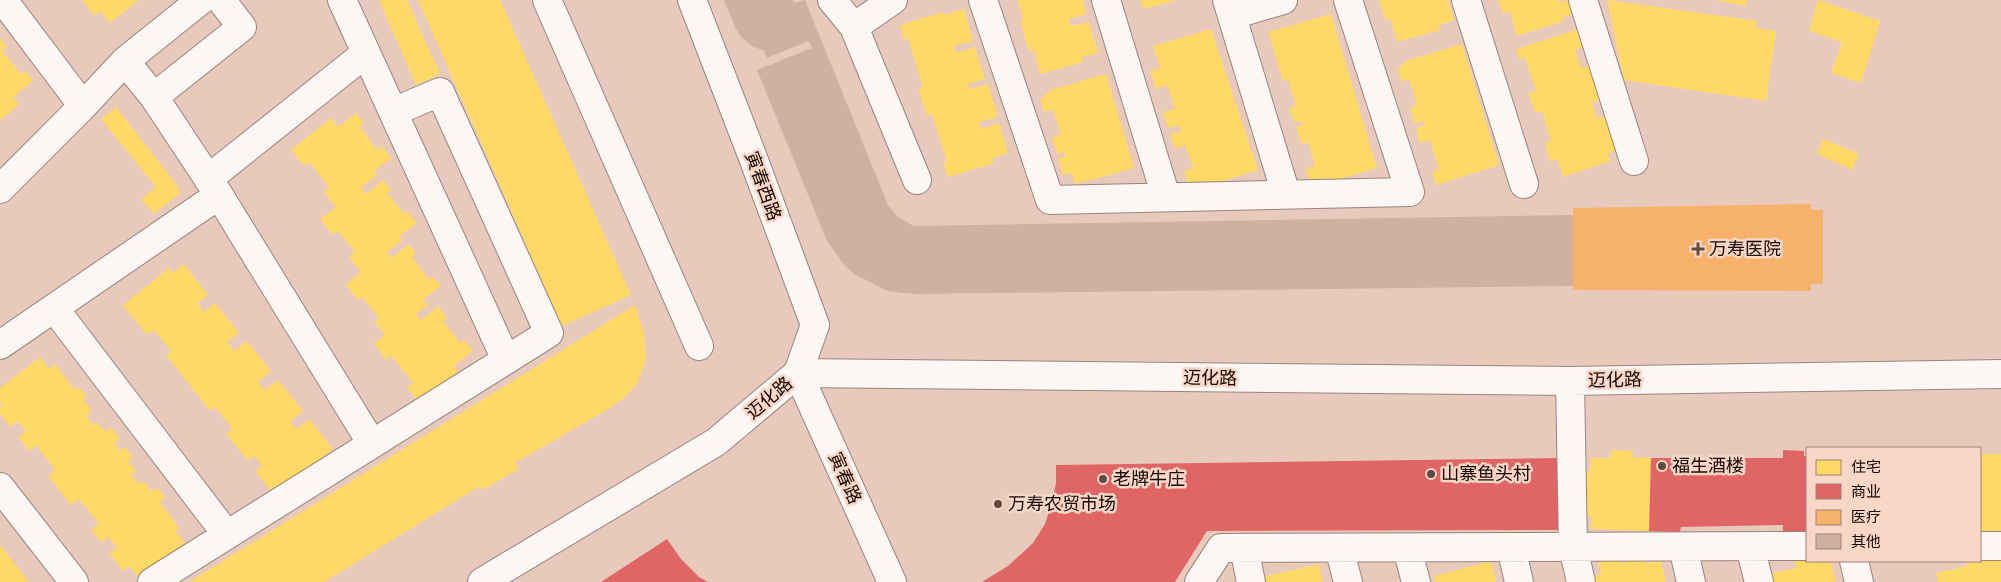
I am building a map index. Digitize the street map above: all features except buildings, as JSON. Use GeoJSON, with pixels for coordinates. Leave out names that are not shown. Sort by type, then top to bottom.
{"type":"FeatureCollection","features":[{"type":"Feature","properties":{"kind":"street"},"geometry":{"type":"LineString","coordinates":[[3,0],[83,106]]}},
{"type":"Feature","properties":{"kind":"street"},"geometry":{"type":"LineString","coordinates":[[0,189],[125,61],[201,0]]}},
{"type":"Feature","properties":{"kind":"street"},"geometry":{"type":"LineString","coordinates":[[154,97],[242,27],[221,0]]}},
{"type":"Feature","properties":{"kind":"street"},"geometry":{"type":"LineString","coordinates":[[342,0],[506,360]]}},
{"type":"Feature","properties":{"kind":"street"},"geometry":{"type":"LineString","coordinates":[[547,0],[699,346]]}},
{"type":"Feature","properties":{"kind":"street","name":"寅春西路"},"geometry":{"type":"LineString","coordinates":[[692,0],[752,154],[815,325],[798,374]]}},
{"type":"Feature","properties":{"kind":"street"},"geometry":{"type":"LineString","coordinates":[[832,0],[854,27],[917,180]]}},
{"type":"Feature","properties":{"kind":"street"},"geometry":{"type":"LineString","coordinates":[[854,27],[893,0]]}},
{"type":"Feature","properties":{"kind":"street"},"geometry":{"type":"LineString","coordinates":[[983,0],[1050,200],[1410,192],[1348,0]]}},
{"type":"Feature","properties":{"kind":"street"},"geometry":{"type":"LineString","coordinates":[[1106,0],[1166,197]]}},
{"type":"Feature","properties":{"kind":"street"},"geometry":{"type":"LineString","coordinates":[[1283,0],[1230,8],[1286,194]]}},
{"type":"Feature","properties":{"kind":"street"},"geometry":{"type":"LineString","coordinates":[[1466,0],[1524,184]]}},
{"type":"Feature","properties":{"kind":"street"},"geometry":{"type":"LineString","coordinates":[[1583,0],[1634,161]]}},
{"type":"Feature","properties":{"kind":"street"},"geometry":{"type":"LineString","coordinates":[[0,345],[54,308],[213,187],[366,52]]}},
{"type":"Feature","properties":{"kind":"street"},"geometry":{"type":"LineString","coordinates":[[125,61],[154,97],[213,187],[372,444]]}},
{"type":"Feature","properties":{"kind":"street"},"geometry":{"type":"LineString","coordinates":[[152,582],[549,333],[440,92],[393,112]]}},
{"type":"Feature","properties":{"kind":"street"},"geometry":{"type":"LineString","coordinates":[[54,308],[227,535]]}},
{"type":"Feature","properties":{"kind":"street","name":"迈化路"},"geometry":{"type":"LineString","coordinates":[[482,582],[716,442],[798,374],[1570,381],[2001,374]]}},
{"type":"Feature","properties":{"kind":"street","name":"寅春路"},"geometry":{"type":"LineString","coordinates":[[798,374],[892,582]]}},
{"type":"Feature","properties":{"kind":"street"},"geometry":{"type":"LineString","coordinates":[[1570,381],[1573,547],[1581,582]]}},
{"type":"Feature","properties":{"kind":"street"},"geometry":{"type":"LineString","coordinates":[[0,487],[74,582]]}},
{"type":"Feature","properties":{"kind":"street"},"geometry":{"type":"LineString","coordinates":[[1200,582],[1221,548],[1806,546]]}},
{"type":"Feature","properties":{"kind":"street"},"geometry":{"type":"LineString","coordinates":[[1981,546],[2001,546]]}},
{"type":"Feature","properties":{"kind":"street"},"geometry":{"type":"LineString","coordinates":[[1511,547],[1519,582]]}},
{"type":"Feature","properties":{"kind":"street"},"geometry":{"type":"LineString","coordinates":[[1683,547],[1692,582]]}},
{"type":"Feature","properties":{"kind":"street"},"geometry":{"type":"LineString","coordinates":[[1750,547],[1759,582]]}},
{"type":"Feature","properties":{"kind":"street"},"geometry":{"type":"LineString","coordinates":[[1244,548],[1251,582]]}},
{"type":"Feature","properties":{"kind":"street"},"geometry":{"type":"LineString","coordinates":[[1339,548],[1348,582]]}},
{"type":"Feature","properties":{"kind":"street"},"geometry":{"type":"LineString","coordinates":[[1407,548],[1416,582]]}},
{"type":"Feature","properties":{"kind":"street"},"geometry":{"type":"LineString","coordinates":[[1854,562],[1860,582]]}},
{"type":"Feature","properties":{"kind":"place","name":"万寿医院"},"geometry":{"type":"Point","coordinates":[1698,249]}},
{"type":"Feature","properties":{"kind":"place","name":"福生酒楼"},"geometry":{"type":"Point","coordinates":[1662,466]}},
{"type":"Feature","properties":{"kind":"place","name":"山寨鱼头村"},"geometry":{"type":"Point","coordinates":[1431,474]}},
{"type":"Feature","properties":{"kind":"place","name":"老牌牛庄"},"geometry":{"type":"Point","coordinates":[1103,479]}},
{"type":"Feature","properties":{"kind":"place","name":"万寿农贸市场"},"geometry":{"type":"Point","coordinates":[998,504]}}]}
